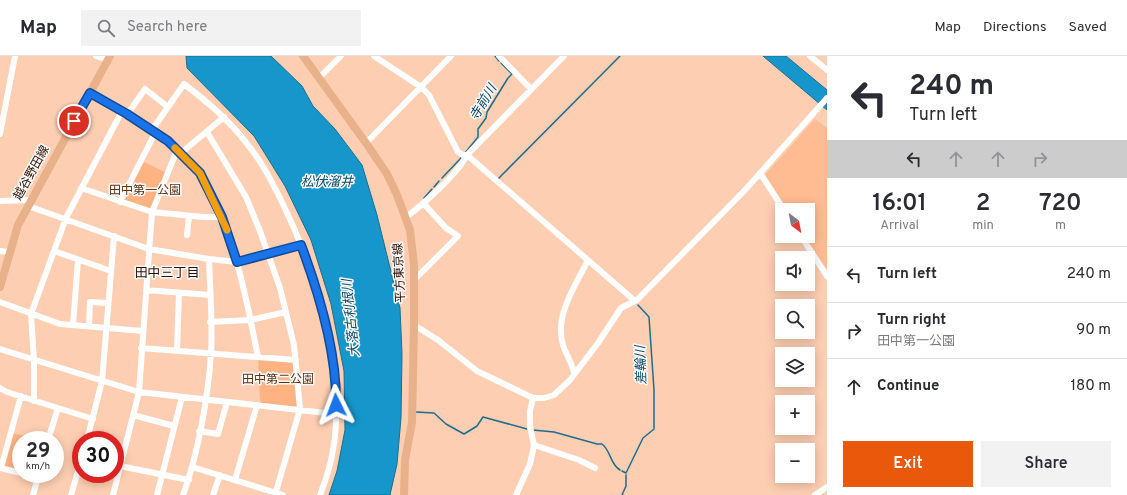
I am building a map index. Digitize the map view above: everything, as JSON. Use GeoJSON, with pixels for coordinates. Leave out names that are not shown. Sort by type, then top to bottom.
{"type":"FeatureCollection","features":[{"type":"Feature","properties":{"kind":"main road","name":"平方東京線"},"geometry":{"type":"LineString","coordinates":[[303,56],[366,143],[392,184],[406,217],[412,247],[414,325],[412,422],[405,460],[404,495]]}},
{"type":"Feature","properties":{"kind":"main road","name":"越谷野田線"},"geometry":{"type":"LineString","coordinates":[[0,287],[18,225],[109,58]]}},
{"type":"Feature","properties":{"kind":"street"},"geometry":{"type":"LineString","coordinates":[[0,134],[2,112],[15,56]]}},
{"type":"Feature","properties":{"kind":"street"},"geometry":{"type":"LineString","coordinates":[[96,56],[109,58]]}},
{"type":"Feature","properties":{"kind":"street"},"geometry":{"type":"LineString","coordinates":[[320,78],[341,56]]}},
{"type":"Feature","properties":{"kind":"street"},"geometry":{"type":"LineString","coordinates":[[374,56],[421,87],[429,95],[458,152],[463,155],[467,155],[635,301]]}},
{"type":"Feature","properties":{"kind":"street"},"geometry":{"type":"LineString","coordinates":[[366,143],[451,56]]}},
{"type":"Feature","properties":{"kind":"street"},"geometry":{"type":"LineString","coordinates":[[499,56],[531,89]]}},
{"type":"Feature","properties":{"kind":"street"},"geometry":{"type":"LineString","coordinates":[[406,217],[424,204],[462,164],[467,155],[564,56]]}},
{"type":"Feature","properties":{"kind":"street"},"geometry":{"type":"LineString","coordinates":[[810,56],[827,70]]}},
{"type":"Feature","properties":{"kind":"street"},"geometry":{"type":"LineString","coordinates":[[120,202],[153,131],[168,106],[184,84],[224,117],[249,145],[264,167],[292,223],[314,281],[326,326],[334,376],[336,425],[331,460],[320,495]]}},
{"type":"Feature","properties":{"kind":"street"},"geometry":{"type":"LineString","coordinates":[[34,400],[34,360],[31,314],[66,218],[81,188],[125,113],[145,89],[168,106]]}},
{"type":"Feature","properties":{"kind":"street"},"geometry":{"type":"LineString","coordinates":[[90,93],[153,131],[179,152],[200,173],[222,217],[237,262],[258,357]]}},
{"type":"Feature","properties":{"kind":"street"},"geometry":{"type":"LineString","coordinates":[[414,325],[438,340],[477,371],[532,398],[544,398],[554,395],[598,343],[620,308],[635,301],[760,173],[827,98]]}},
{"type":"Feature","properties":{"kind":"street"},"geometry":{"type":"LineString","coordinates":[[124,446],[139,392],[152,212],[179,152],[207,132],[224,117]]}},
{"type":"Feature","properties":{"kind":"street"},"geometry":{"type":"LineString","coordinates":[[207,132],[246,197],[280,288],[296,360],[300,409],[276,494]]}},
{"type":"Feature","properties":{"kind":"street"},"geometry":{"type":"LineString","coordinates":[[760,173],[779,203]]}},
{"type":"Feature","properties":{"kind":"street"},"geometry":{"type":"LineString","coordinates":[[81,188],[152,212],[189,216],[222,217]]}},
{"type":"Feature","properties":{"kind":"street"},"geometry":{"type":"LineString","coordinates":[[0,201],[29,203],[149,248],[210,259],[237,262],[301,245]]}},
{"type":"Feature","properties":{"kind":"street"},"geometry":{"type":"LineString","coordinates":[[414,280],[458,236],[446,228],[424,204]]}},
{"type":"Feature","properties":{"kind":"street"},"geometry":{"type":"LineString","coordinates":[[187,235],[189,216]]}},
{"type":"Feature","properties":{"kind":"street"},"geometry":{"type":"LineString","coordinates":[[90,431],[102,381],[114,236]]}},
{"type":"Feature","properties":{"kind":"street"},"geometry":{"type":"LineString","coordinates":[[806,243],[827,276]]}},
{"type":"Feature","properties":{"kind":"street"},"geometry":{"type":"LineString","coordinates":[[0,251],[9,252]]}},
{"type":"Feature","properties":{"kind":"street"},"geometry":{"type":"LineString","coordinates":[[54,251],[111,271]]}},
{"type":"Feature","properties":{"kind":"street"},"geometry":{"type":"LineString","coordinates":[[183,495],[192,467],[205,399],[211,353],[210,259]]}},
{"type":"Feature","properties":{"kind":"street"},"geometry":{"type":"LineString","coordinates":[[73,325],[78,260]]}},
{"type":"Feature","properties":{"kind":"street"},"geometry":{"type":"LineString","coordinates":[[574,373],[571,360],[563,346],[562,322],[567,303],[588,260]]}},
{"type":"Feature","properties":{"kind":"street"},"geometry":{"type":"LineString","coordinates":[[146,290],[210,295]]}},
{"type":"Feature","properties":{"kind":"street"},"geometry":{"type":"LineString","coordinates":[[176,351],[179,293]]}},
{"type":"Feature","properties":{"kind":"street"},"geometry":{"type":"LineString","coordinates":[[0,302],[60,324],[143,330]]}},
{"type":"Feature","properties":{"kind":"street"},"geometry":{"type":"LineString","coordinates":[[89,326],[90,302],[108,303]]}},
{"type":"Feature","properties":{"kind":"street"},"geometry":{"type":"LineString","coordinates":[[210,322],[250,320],[286,312]]}},
{"type":"Feature","properties":{"kind":"street"},"geometry":{"type":"LineString","coordinates":[[142,348],[296,360]]}},
{"type":"Feature","properties":{"kind":"street"},"geometry":{"type":"LineString","coordinates":[[0,349],[139,392],[336,414]]}},
{"type":"Feature","properties":{"kind":"street"},"geometry":{"type":"LineString","coordinates":[[0,388],[93,419]]}},
{"type":"Feature","properties":{"kind":"street"},"geometry":{"type":"LineString","coordinates":[[12,471],[0,468],[21,396]]}},
{"type":"Feature","properties":{"kind":"street"},"geometry":{"type":"LineString","coordinates":[[157,495],[182,397]]}},
{"type":"Feature","properties":{"kind":"street"},"geometry":{"type":"LineString","coordinates":[[516,495],[530,464],[534,445],[530,427],[532,398]]}},
{"type":"Feature","properties":{"kind":"street"},"geometry":{"type":"LineString","coordinates":[[199,431],[218,434],[227,402]]}},
{"type":"Feature","properties":{"kind":"street"},"geometry":{"type":"LineString","coordinates":[[235,480],[258,405]]}},
{"type":"Feature","properties":{"kind":"street"},"geometry":{"type":"LineString","coordinates":[[51,431],[58,408]]}},
{"type":"Feature","properties":{"kind":"street"},"geometry":{"type":"LineString","coordinates":[[133,415],[174,426]]}},
{"type":"Feature","properties":{"kind":"street"},"geometry":{"type":"LineString","coordinates":[[534,445],[579,460],[595,468]]}},
{"type":"Feature","properties":{"kind":"street"},"geometry":{"type":"LineString","coordinates":[[124,467],[189,480]]}},
{"type":"Feature","properties":{"kind":"street"},"geometry":{"type":"LineString","coordinates":[[192,467],[283,495]]}},
{"type":"Feature","properties":{"kind":"street"},"geometry":{"type":"LineString","coordinates":[[213,495],[220,475]]}},
{"type":"Feature","properties":{"kind":"street"},"geometry":{"type":"LineString","coordinates":[[33,495],[36,483]]}},
{"type":"Feature","properties":{"kind":"street"},"geometry":{"type":"LineString","coordinates":[[71,495],[75,483]]}},
{"type":"Feature","properties":{"kind":"street"},"geometry":{"type":"LineString","coordinates":[[113,495],[115,483]]}},
{"type":"Feature","properties":{"kind":"street"},"geometry":{"type":"LineString","coordinates":[[815,495],[827,487]]}},
{"type":"Feature","properties":{"kind":"shaded area"},"geometry":{"type":"Polygon","coordinates":[[[815,119],[827,128],[827,272],[808,243],[815,243],[815,203],[782,203],[765,176],[815,119]]]}},
{"type":"Feature","properties":{"kind":"green space","name":"田中第一公園"},"geometry":{"type":"Polygon","coordinates":[[[144,162],[167,173],[153,210],[124,200],[144,162]]]}},
{"type":"Feature","properties":{"kind":"green space","name":"田中第二公園"},"geometry":{"type":"Polygon","coordinates":[[[258,357],[296,360],[300,409],[262,403],[260,400],[258,357]]]}},
{"type":"Feature","properties":{"kind":"green space"},"geometry":{"type":"Polygon","coordinates":[[[11,433],[12,433],[12,471],[1,468],[11,433]]]}},
{"type":"Feature","properties":{"kind":"water","name":"松伏溜井"},"geometry":{"type":"Polygon","coordinates":[[[186,56],[271,56],[302,86],[313,106],[335,129],[362,165],[377,215],[400,308],[402,354],[401,418],[397,464],[390,495],[329,495],[337,471],[345,430],[344,371],[331,304],[311,240],[285,186],[254,136],[187,68],[186,56]]]}},
{"type":"Feature","properties":{"kind":"water"},"geometry":{"type":"Polygon","coordinates":[[[763,56],[786,56],[827,90],[827,110],[763,56]]]}},
{"type":"Feature","properties":{"kind":"waterway","name":"寺前川"},"geometry":{"type":"LineString","coordinates":[[495,56],[499,61]]}},
{"type":"Feature","properties":{"kind":"waterway"},"geometry":{"type":"LineString","coordinates":[[498,179],[620,56]]}},
{"type":"Feature","properties":{"kind":"waterway","name":"寺前川"},"geometry":{"type":"LineString","coordinates":[[465,153],[478,137],[478,129],[486,118],[487,112],[512,74],[501,63]]}},
{"type":"Feature","properties":{"kind":"waterway","name":"寺前川"},"geometry":{"type":"LineString","coordinates":[[442,178],[461,158]]}},
{"type":"Feature","properties":{"kind":"waterway","name":"寺前川"},"geometry":{"type":"LineString","coordinates":[[434,187],[439,181]]}},
{"type":"Feature","properties":{"kind":"waterway","name":"寺前川"},"geometry":{"type":"LineString","coordinates":[[424,198],[432,189]]}},
{"type":"Feature","properties":{"kind":"waterway","name":"差輪川"},"geometry":{"type":"LineString","coordinates":[[638,305],[649,317],[654,390],[654,428]]}},
{"type":"Feature","properties":{"kind":"waterway","name":"差輪川"},"geometry":{"type":"LineString","coordinates":[[416,412],[434,413],[446,424],[464,434],[477,426],[483,417],[527,429]]}},
{"type":"Feature","properties":{"kind":"waterway","name":"差輪川"},"geometry":{"type":"LineString","coordinates":[[622,471],[626,473],[643,438],[654,429]]}},
{"type":"Feature","properties":{"kind":"waterway","name":"差輪川"},"geometry":{"type":"LineString","coordinates":[[533,430],[554,432],[597,444],[602,444],[607,450],[614,464],[620,470]]}},
{"type":"Feature","properties":{"kind":"waterway"},"geometry":{"type":"LineString","coordinates":[[622,495],[626,486],[626,475]]}},
{"type":"Feature","properties":{"kind":"slow traffic"},"geometry":{"type":"LineString","coordinates":[[175,148],[200,173],[227,230]]}},
{"type":"Feature","properties":{"kind":"district","name":"田中三丁目"},"geometry":{"type":"Point","coordinates":[167,274]}},
{"type":"Feature","properties":{"kind":"route"},"geometry":{"type":"LineString","coordinates":[[74,121],[90,93],[127,114],[168,141],[200,173],[222,217],[237,262],[301,245],[314,281],[326,326],[334,376],[336,405]]}},
{"type":"Feature","properties":{"kind":"water label","name":"大落古利根川"},"geometry":{"type":"Point","coordinates":[352,318]}}]}
